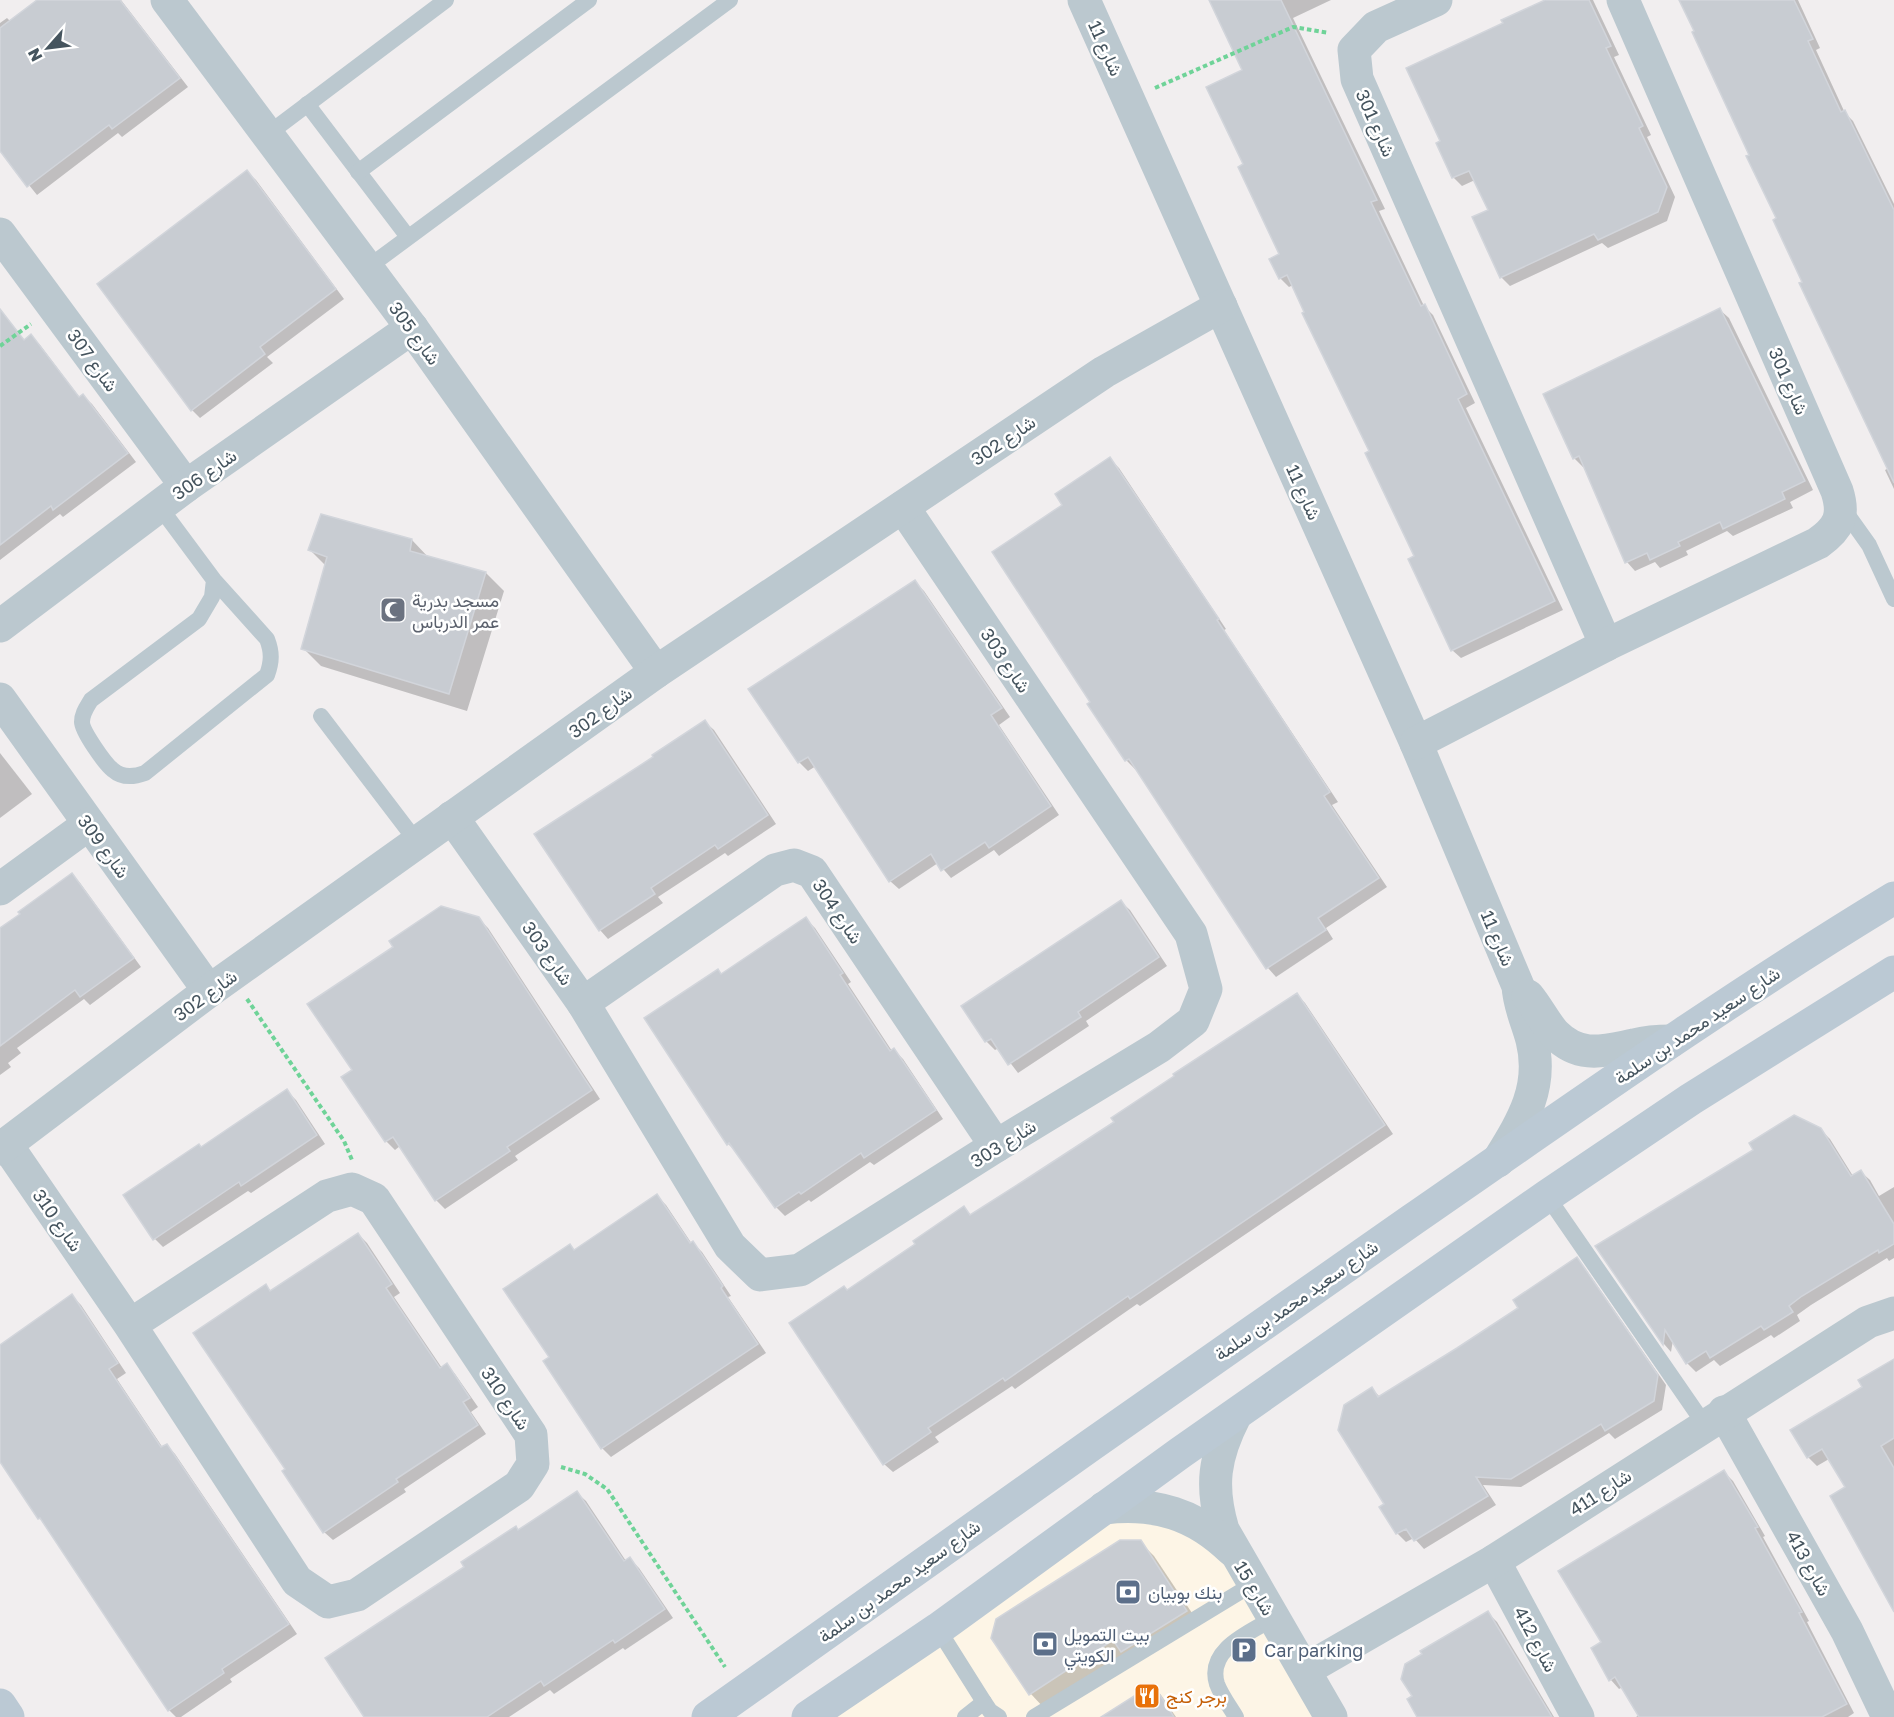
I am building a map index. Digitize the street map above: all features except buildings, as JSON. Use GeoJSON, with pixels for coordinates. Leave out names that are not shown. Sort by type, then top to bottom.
{"type":"FeatureCollection","features":[{"type":"Feature","properties":{"kind":"street","name":"شارع 305"},"geometry":{"type":"LineString","coordinates":[[167,0],[412,328],[656,672]]}},
{"type":"Feature","properties":{"kind":"street","name":"شارع 11"},"geometry":{"type":"LineString","coordinates":[[1084,0],[1416,743],[1518,986],[1521,1007],[1534,1054],[1535,1081],[1524,1117],[1498,1161]]}},
{"type":"Feature","properties":{"kind":"street"},"geometry":{"type":"LineString","coordinates":[[1365,38],[1376,27],[1436,0]]}},
{"type":"Feature","properties":{"kind":"street","name":"شارع 301"},"geometry":{"type":"LineString","coordinates":[[1623,0],[1838,491],[1842,506]]}},
{"type":"Feature","properties":{"kind":"street","name":"شارع 301"},"geometry":{"type":"LineString","coordinates":[[1365,38],[1354,50],[1357,80],[1606,645]]}},
{"type":"Feature","properties":{"kind":"street","name":"شارع 307"},"geometry":{"type":"LineString","coordinates":[[0,234],[186,486]]}},
{"type":"Feature","properties":{"kind":"street","name":"شارع 302"},"geometry":{"type":"LineString","coordinates":[[3,1147],[220,983],[656,672],[1104,372],[1221,306]]}},
{"type":"Feature","properties":{"kind":"street","name":"شارع 306"},"geometry":{"type":"LineString","coordinates":[[0,626],[186,486],[412,328]]}},
{"type":"Feature","properties":{"kind":"street"},"geometry":{"type":"LineString","coordinates":[[1416,743],[1606,645],[1818,543],[1830,534],[1839,521],[1842,506]]}},
{"type":"Feature","properties":{"kind":"street","name":"شارع 303"},"geometry":{"type":"LineString","coordinates":[[452,817],[583,1003],[730,1246],[760,1275],[800,1270],[996,1146],[1159,1047],[1193,1021],[1206,989],[1191,934],[903,507]]}},
{"type":"Feature","properties":{"kind":"street","name":"شارع 309"},"geometry":{"type":"LineString","coordinates":[[0,699],[88,824],[220,983]]}},
{"type":"Feature","properties":{"kind":"street"},"geometry":{"type":"LineString","coordinates":[[0,889],[88,824]]}},
{"type":"Feature","properties":{"kind":"street","name":"شارع 304"},"geometry":{"type":"LineString","coordinates":[[583,1003],[775,870],[794,865],[812,872],[996,1146]]}},
{"type":"Feature","properties":{"kind":"street","name":"شارع سعيد محمد بن سلمة"},"geometry":{"type":"LineString","coordinates":[[708,1717],[1148,1404],[1671,1041],[1894,898]]}},
{"type":"Feature","properties":{"kind":"street"},"geometry":{"type":"LineString","coordinates":[[808,1717],[938,1629],[1104,1508],[1547,1196],[1721,1080],[1894,972]]}},
{"type":"Feature","properties":{"kind":"street","name":"شارع 11"},"geometry":{"type":"LineString","coordinates":[[1518,986],[1554,1032],[1565,1042],[1579,1049],[1591,1052],[1652,1041],[1671,1041]]}},
{"type":"Feature","properties":{"kind":"street","name":"شارع 310"},"geometry":{"type":"LineString","coordinates":[[3,1147],[130,1325],[297,1581],[328,1602],[357,1595],[519,1486],[533,1464],[531,1435],[374,1199],[352,1189]]}},
{"type":"Feature","properties":{"kind":"street"},"geometry":{"type":"LineString","coordinates":[[130,1325],[327,1196],[352,1189]]}},
{"type":"Feature","properties":{"kind":"street","name":"شارع 411"},"geometry":{"type":"LineString","coordinates":[[1305,1670],[1494,1560],[1868,1322],[1894,1313]]}},
{"type":"Feature","properties":{"kind":"street","name":"شارع 15"},"geometry":{"type":"LineString","coordinates":[[1235,1416],[1224,1437],[1217,1460],[1216,1507],[1223,1530],[1331,1717]]}},
{"type":"Feature","properties":{"kind":"street","name":"شارع 413"},"geometry":{"type":"LineString","coordinates":[[1714,1418],[1847,1631],[1888,1717]]}},
{"type":"Feature","properties":{"kind":"street","name":"شارع 15"},"geometry":{"type":"LineString","coordinates":[[1104,1508],[1145,1506],[1184,1516],[1219,1538],[1234,1552]]}},
{"type":"Feature","properties":{"kind":"street","name":"شارع 412"},"geometry":{"type":"LineString","coordinates":[[1494,1560],[1578,1717]]}},
{"type":"Feature","properties":{"kind":"street"},"geometry":{"type":"LineString","coordinates":[[0,1705],[8,1717]]}},
{"type":"Feature","properties":{"kind":"lane"},"geometry":{"type":"LineString","coordinates":[[268,134],[446,0]]}},
{"type":"Feature","properties":{"kind":"lane"},"geometry":{"type":"LineString","coordinates":[[358,172],[589,0]]}},
{"type":"Feature","properties":{"kind":"lane"},"geometry":{"type":"LineString","coordinates":[[367,268],[730,0]]}},
{"type":"Feature","properties":{"kind":"lane"},"geometry":{"type":"LineString","coordinates":[[307,104],[408,237]]}},
{"type":"Feature","properties":{"kind":"lane"},"geometry":{"type":"LineString","coordinates":[[159,506],[214,580],[267,639],[272,662],[267,675],[145,773],[135,777],[125,776],[113,770],[83,731],[83,714],[91,700],[199,619],[212,597],[214,580]]}},
{"type":"Feature","properties":{"kind":"lane"},"geometry":{"type":"LineString","coordinates":[[1842,506],[1869,545],[1894,599]]}},
{"type":"Feature","properties":{"kind":"lane"},"geometry":{"type":"LineString","coordinates":[[321,716],[417,842]]}},
{"type":"Feature","properties":{"kind":"lane"},"geometry":{"type":"LineString","coordinates":[[1547,1196],[1714,1418]]}},
{"type":"Feature","properties":{"kind":"lane"},"geometry":{"type":"LineString","coordinates":[[1034,1717],[1254,1584]]}},
{"type":"Feature","properties":{"kind":"lane"},"geometry":{"type":"LineString","coordinates":[[1236,1717],[1217,1685],[1214,1668],[1219,1656],[1230,1645],[1274,1618]]}},
{"type":"Feature","properties":{"kind":"lane"},"geometry":{"type":"LineString","coordinates":[[938,1629],[990,1711],[999,1717]]}},
{"type":"Feature","properties":{"kind":"lane"},"geometry":{"type":"LineString","coordinates":[[965,1717],[984,1702]]}},
{"type":"Feature","properties":{"kind":"path"},"geometry":{"type":"LineString","coordinates":[[1129,99],[1293,27],[1365,38]]}},
{"type":"Feature","properties":{"kind":"path"},"geometry":{"type":"LineString","coordinates":[[0,346],[54,307]]}},
{"type":"Feature","properties":{"kind":"path"},"geometry":{"type":"LineString","coordinates":[[220,983],[344,1141],[352,1156],[352,1189]]}},
{"type":"Feature","properties":{"kind":"path"},"geometry":{"type":"LineString","coordinates":[[533,1464],[560,1466],[585,1474],[607,1490],[742,1693]]}},
{"type":"Feature","properties":{"kind":"shaded area"},"geometry":{"type":"Polygon","coordinates":[[[1122,1517],[1181,1521],[1224,1560],[1318,1717],[828,1717],[1102,1527],[1122,1517]]]}},
{"type":"Feature","properties":{"kind":"place","name":"مسجد بدرية عمر الدرباس"},"geometry":{"type":"Point","coordinates":[393,610]}},
{"type":"Feature","properties":{"kind":"place","name":"بنك بوبيان"},"geometry":{"type":"Point","coordinates":[1128,1592]}},
{"type":"Feature","properties":{"kind":"place","name":"بيت التمويل الكويتي"},"geometry":{"type":"Point","coordinates":[1045,1644]}},
{"type":"Feature","properties":{"kind":"place","name":"Car parking"},"geometry":{"type":"Point","coordinates":[1244,1650]}},
{"type":"Feature","properties":{"kind":"place","name":"برجر كنج"},"geometry":{"type":"Point","coordinates":[1147,1696]}}]}
